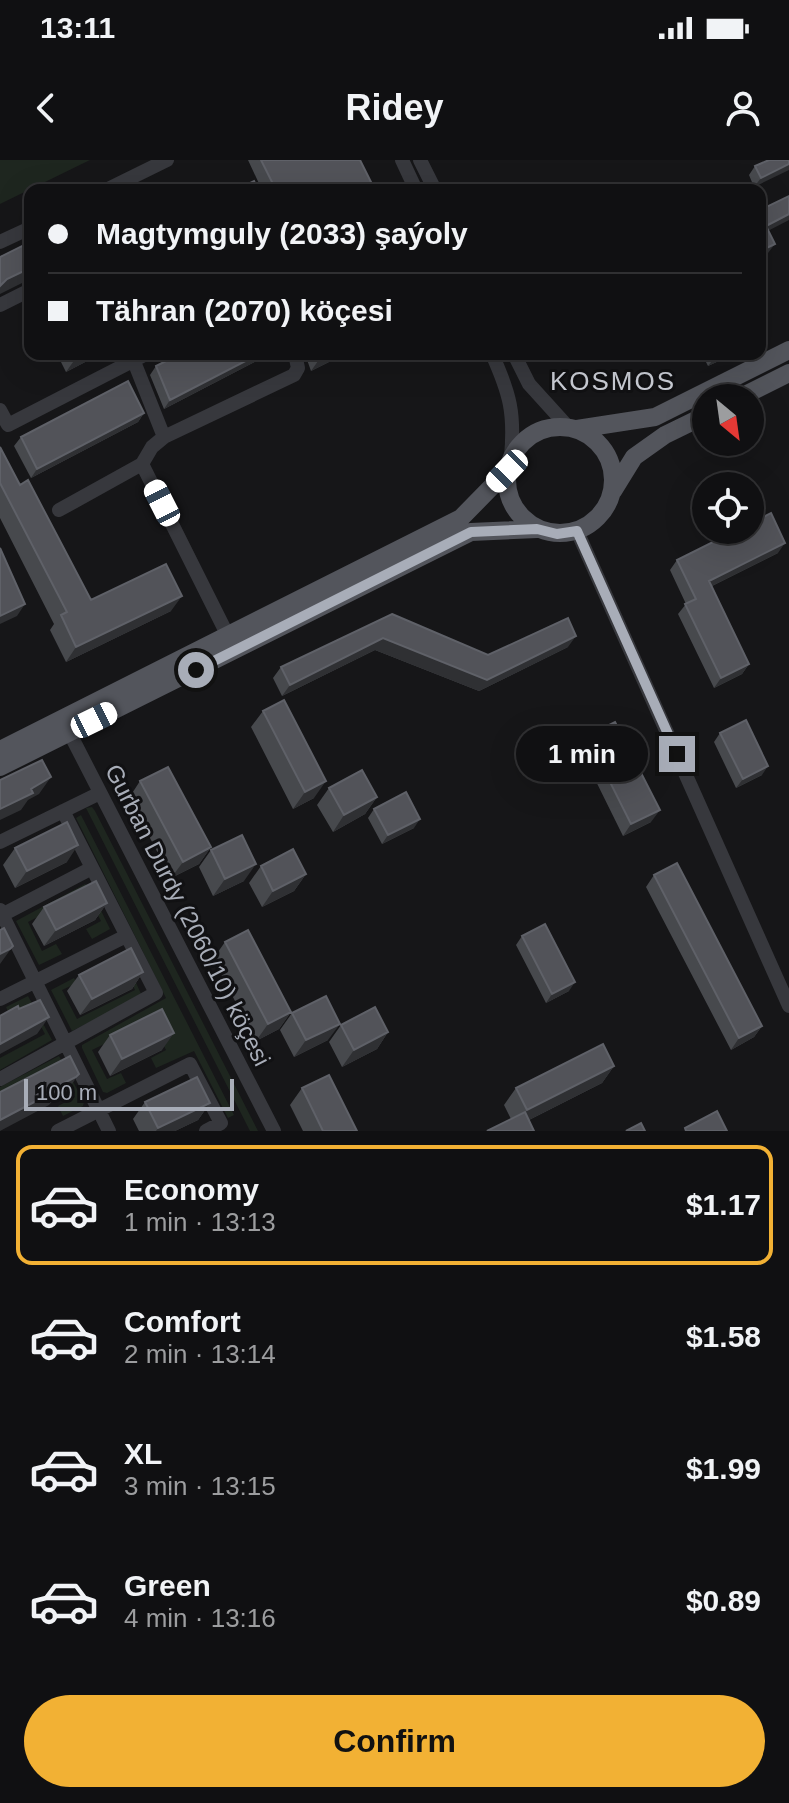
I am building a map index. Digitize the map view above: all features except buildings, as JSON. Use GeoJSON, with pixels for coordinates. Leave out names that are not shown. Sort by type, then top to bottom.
{"type":"FeatureCollection","features":[{"type":"Feature","properties":{"kind":"main road"},"geometry":{"type":"LineString","coordinates":[[0,767],[66,726],[228,636],[461,518],[509,464],[523,441],[539,431],[655,417],[789,350]]}},
{"type":"Feature","properties":{"kind":"main road"},"geometry":{"type":"LineString","coordinates":[[764,386],[789,373]]}},
{"type":"Feature","properties":{"kind":"main road"},"geometry":{"type":"LineString","coordinates":[[0,750],[66,726],[471,532],[537,529],[557,534],[577,531],[602,512],[634,457],[665,435],[692,422]]}},
{"type":"Feature","properties":{"kind":"main road"},"geometry":{"type":"LineString","coordinates":[[572,428],[594,439],[607,454],[613,473],[612,493]]}},
{"type":"Feature","properties":{"kind":"main road"},"geometry":{"type":"LineString","coordinates":[[509,464],[507,491],[515,510],[537,529]]}},
{"type":"Feature","properties":{"kind":"street"},"geometry":{"type":"LineString","coordinates":[[118,184],[167,160]]}},
{"type":"Feature","properties":{"kind":"street"},"geometry":{"type":"LineString","coordinates":[[402,160],[413,184]]}},
{"type":"Feature","properties":{"kind":"street"},"geometry":{"type":"LineString","coordinates":[[420,160],[432,184]]}},
{"type":"Feature","properties":{"kind":"street"},"geometry":{"type":"LineString","coordinates":[[0,242],[24,231]]}},
{"type":"Feature","properties":{"kind":"street"},"geometry":{"type":"LineString","coordinates":[[0,305],[24,293]]}},
{"type":"Feature","properties":{"kind":"street"},"geometry":{"type":"LineString","coordinates":[[0,410],[8,425],[129,360]]}},
{"type":"Feature","properties":{"kind":"street"},"geometry":{"type":"LineString","coordinates":[[137,360],[164,437]]}},
{"type":"Feature","properties":{"kind":"street"},"geometry":{"type":"LineString","coordinates":[[59,510],[142,464],[152,447],[164,437],[294,375],[298,368],[296,360]]}},
{"type":"Feature","properties":{"kind":"street"},"geometry":{"type":"LineString","coordinates":[[495,360],[507,387],[514,423],[509,464]]}},
{"type":"Feature","properties":{"kind":"street"},"geometry":{"type":"LineString","coordinates":[[517,360],[529,384],[572,428]]}},
{"type":"Feature","properties":{"kind":"street"},"geometry":{"type":"LineString","coordinates":[[142,464],[228,636]]}},
{"type":"Feature","properties":{"kind":"street"},"geometry":{"type":"LineString","coordinates":[[577,531],[789,1006]]}},
{"type":"Feature","properties":{"kind":"street","name":"Gurban Durdy (2060/10) köçesi"},"geometry":{"type":"LineString","coordinates":[[66,726],[274,1131]]}},
{"type":"Feature","properties":{"kind":"street"},"geometry":{"type":"LineString","coordinates":[[0,842],[100,793]]}},
{"type":"Feature","properties":{"kind":"street"},"geometry":{"type":"LineString","coordinates":[[0,1079],[156,993],[63,811]]}},
{"type":"Feature","properties":{"kind":"street"},"geometry":{"type":"LineString","coordinates":[[92,868],[1,914],[109,1131]]}},
{"type":"Feature","properties":{"kind":"street"},"geometry":{"type":"LineString","coordinates":[[0,999],[126,936]]}},
{"type":"Feature","properties":{"kind":"street"},"geometry":{"type":"LineString","coordinates":[[58,1131],[190,1064],[221,1123],[206,1131]]}},
{"type":"Feature","properties":{"kind":"shaded area"},"geometry":{"type":"Polygon","coordinates":[[[0,160],[90,160],[41,184],[24,184],[24,192],[0,204],[0,160]]]}},
{"type":"Feature","properties":{"kind":"shaded area"},"geometry":{"type":"Polygon","coordinates":[[[92,807],[258,1131],[250,1131],[86,808],[92,807]]]}},
{"type":"Feature","properties":{"kind":"shaded area"},"geometry":{"type":"Polygon","coordinates":[[[81,815],[234,1115],[228,1118],[194,1051],[156,1068],[151,1058],[166,1050],[151,1021],[92,1050],[107,1079],[121,1073],[126,1083],[103,1092],[82,1045],[166,998],[76,818],[81,815]]]}},
{"type":"Feature","properties":{"kind":"shaded area"},"geometry":{"type":"Polygon","coordinates":[[[85,884],[89,886],[110,929],[92,939],[86,929],[101,921],[86,892],[28,922],[42,951],[56,944],[62,954],[39,965],[16,921],[85,884]]]}},
{"type":"Feature","properties":{"kind":"shaded area"},"geometry":{"type":"Polygon","coordinates":[[[124,956],[142,996],[72,1031],[51,990],[74,978],[77,983],[62,990],[77,1019],[135,990],[121,961],[124,956]]]}},
{"type":"Feature","properties":{"kind":"shaded area"},"geometry":{"type":"Polygon","coordinates":[[[28,996],[52,1040],[0,1070],[0,1058],[45,1034],[30,1006],[10,1016],[6,1007],[28,996]]]}},
{"type":"Feature","properties":{"kind":"shaded area"},"geometry":{"type":"Polygon","coordinates":[[[59,1056],[84,1102],[83,1106],[63,1116],[58,1106],[75,1097],[59,1067],[0,1098],[0,1087],[59,1056]]]}},
{"type":"Feature","properties":{"kind":"district","name":"KOSMOS"},"geometry":{"type":"Point","coordinates":[613,381]}},
{"type":"Feature","properties":{"kind":"route"},"geometry":{"type":"LineString","coordinates":[[196,670],[471,532],[537,529],[557,534],[577,531],[677,754]]}}]}
